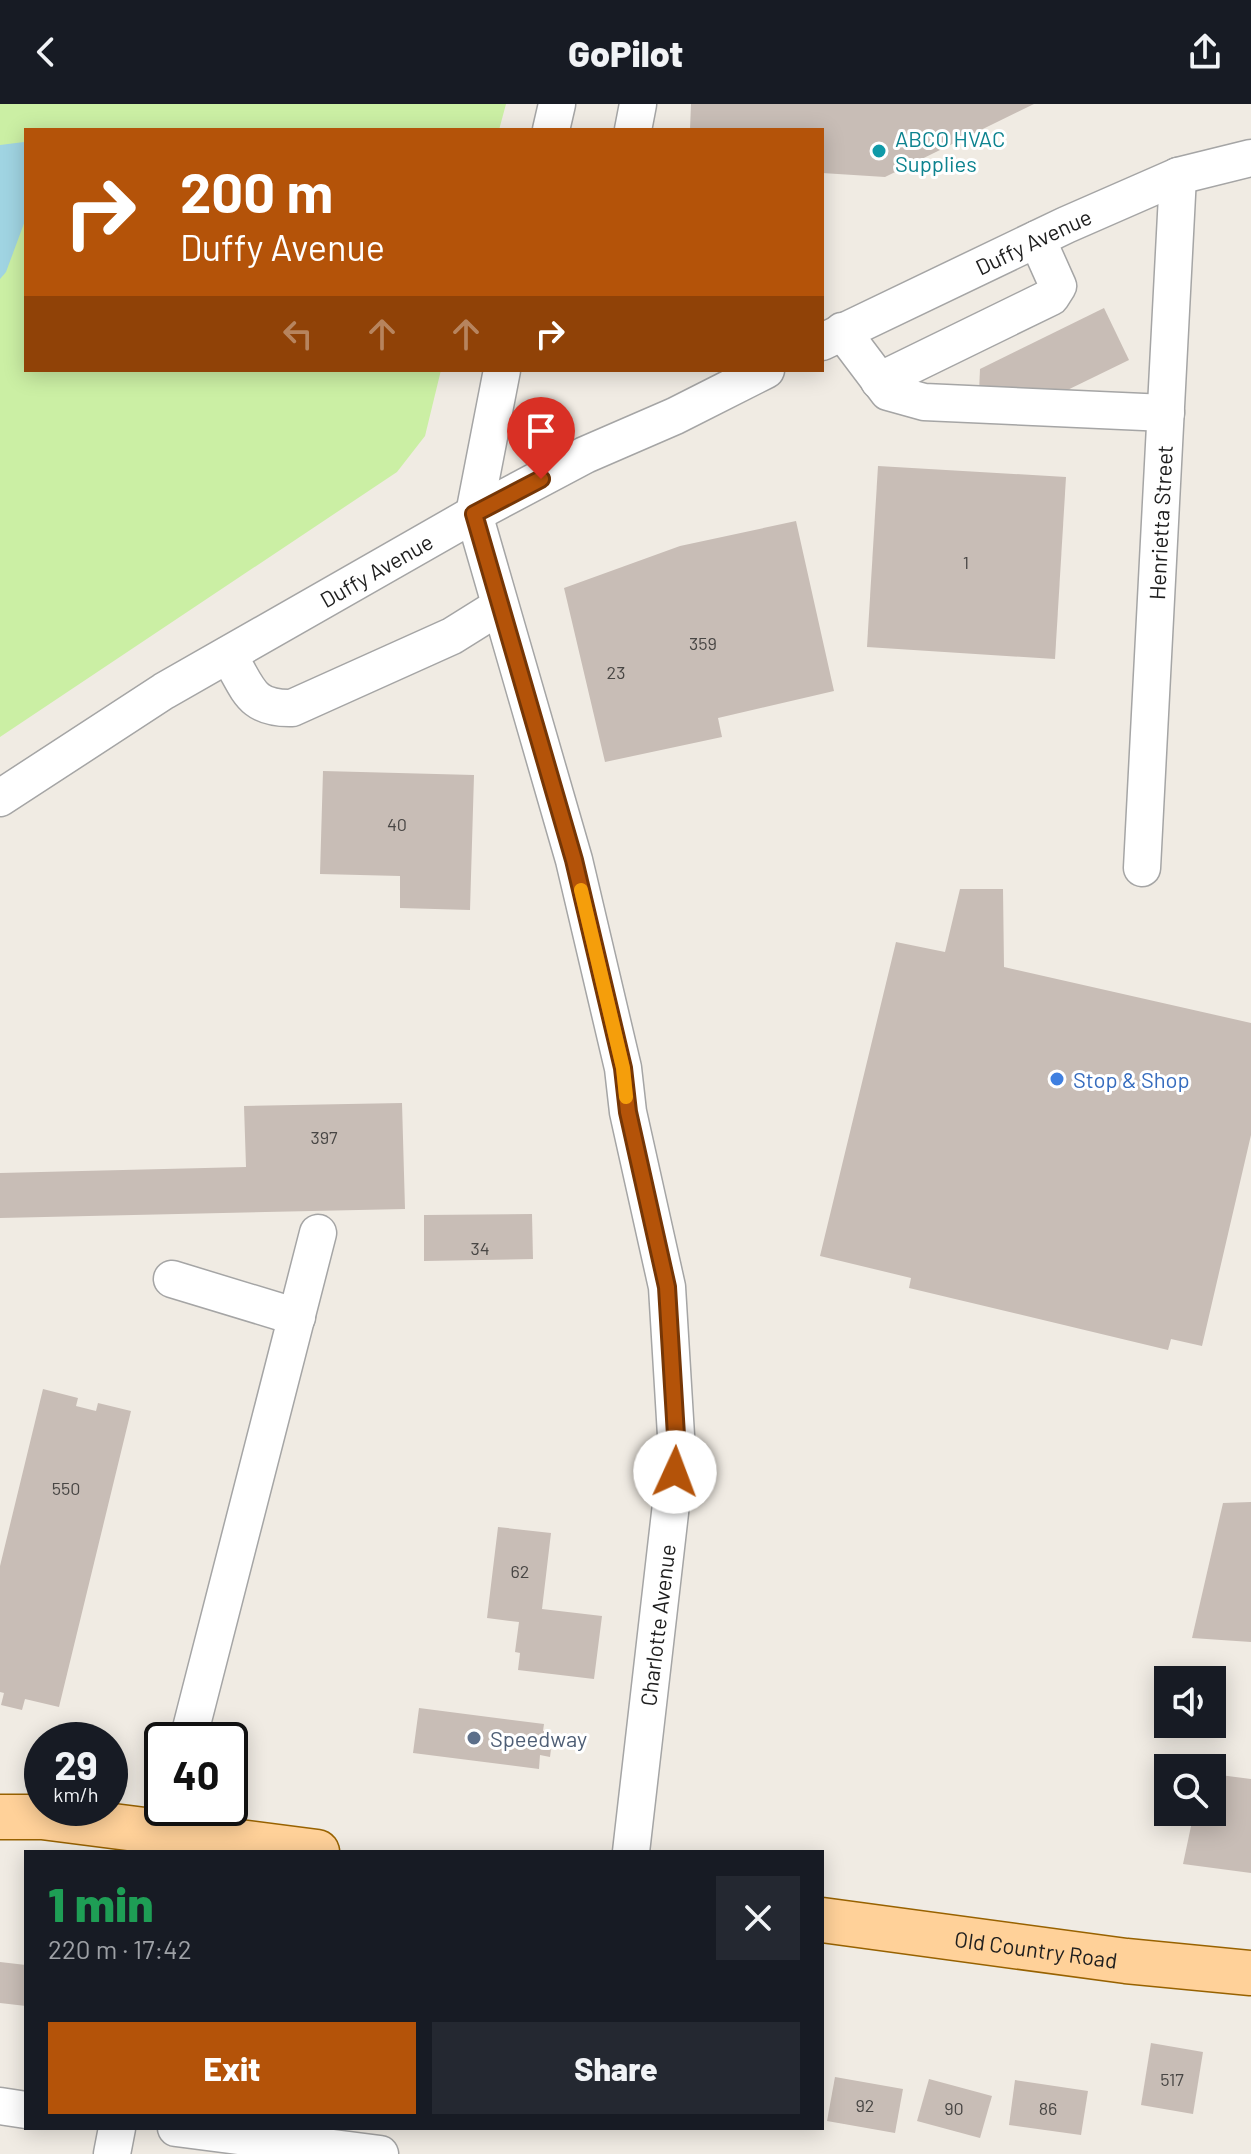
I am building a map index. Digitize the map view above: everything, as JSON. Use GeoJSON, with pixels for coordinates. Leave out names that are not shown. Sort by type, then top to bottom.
{"type":"FeatureCollection","features":[{"type":"Feature","properties":{"kind":"main road"},"geometry":{"type":"LineString","coordinates":[[0,1805],[21,1817],[144,1820]]}},
{"type":"Feature","properties":{"kind":"main road"},"geometry":{"type":"LineString","coordinates":[[194,1826],[308,1850]]}},
{"type":"Feature","properties":{"kind":"main road","name":"Old Country Road"},"geometry":{"type":"LineString","coordinates":[[824,1920],[1126,1961],[1251,1973]]}},
{"type":"Feature","properties":{"kind":"street"},"geometry":{"type":"LineString","coordinates":[[551,128],[557,104]]}},
{"type":"Feature","properties":{"kind":"street"},"geometry":{"type":"LineString","coordinates":[[633,128],[638,104]]}},
{"type":"Feature","properties":{"kind":"street","name":"Duffy Avenue"},"geometry":{"type":"LineString","coordinates":[[832,336],[1178,176],[1251,158]]}},
{"type":"Feature","properties":{"kind":"street","name":"Henrietta Street"},"geometry":{"type":"LineString","coordinates":[[1142,868],[1178,176]]}},
{"type":"Feature","properties":{"kind":"street"},"geometry":{"type":"LineString","coordinates":[[879,381],[1051,297],[1058,286],[1037,239]]}},
{"type":"Feature","properties":{"kind":"street"},"geometry":{"type":"LineString","coordinates":[[832,336],[888,392],[924,402],[1166,413]]}},
{"type":"Feature","properties":{"kind":"street","name":"Charlotte Avenue"},"geometry":{"type":"LineString","coordinates":[[502,372],[474,514],[574,860],[623,1068],[628,1112],[667,1287],[677,1452],[631,1850]]}},
{"type":"Feature","properties":{"kind":"street","name":"Duffy Avenue"},"geometry":{"type":"LineString","coordinates":[[0,798],[164,691],[474,514],[585,455],[675,416],[762,372]]}},
{"type":"Feature","properties":{"kind":"street"},"geometry":{"type":"LineString","coordinates":[[228,655],[258,703],[271,709],[292,708],[452,636],[500,606]]}},
{"type":"Feature","properties":{"kind":"street"},"geometry":{"type":"LineString","coordinates":[[193,1722],[318,1233]]}},
{"type":"Feature","properties":{"kind":"street"},"geometry":{"type":"LineString","coordinates":[[172,1279],[297,1317]]}},
{"type":"Feature","properties":{"kind":"street"},"geometry":{"type":"LineString","coordinates":[[0,2106],[24,2110]]}},
{"type":"Feature","properties":{"kind":"street"},"geometry":{"type":"LineString","coordinates":[[112,2154],[117,2130]]}},
{"type":"Feature","properties":{"kind":"street"},"geometry":{"type":"LineString","coordinates":[[214,2130],[289,2134],[380,2154]]}},
{"type":"Feature","properties":{"kind":"green space"},"geometry":{"type":"Polygon","coordinates":[[[0,104],[506,104],[500,128],[24,128],[24,372],[441,372],[425,436],[397,472],[0,737],[0,104]]]}},
{"type":"Feature","properties":{"kind":"water"},"geometry":{"type":"Polygon","coordinates":[[[24,142],[24,223],[6,272],[0,279],[0,145],[24,142]]]}},
{"type":"Feature","properties":{"kind":"building","name":"ABCO HVAC Supplies"},"geometry":{"type":"Polygon","coordinates":[[[691,104],[1034,104],[885,177],[824,173],[824,128],[690,128],[691,104]]]}},
{"type":"Feature","properties":{"kind":"building"},"geometry":{"type":"Polygon","coordinates":[[[1104,308],[1129,360],[1051,398],[979,392],[980,369],[1104,308]]]}},
{"type":"Feature","properties":{"kind":"building"},"geometry":{"type":"Polygon","coordinates":[[[878,466],[1066,477],[1055,659],[867,647],[878,466]]]}},
{"type":"Feature","properties":{"kind":"building"},"geometry":{"type":"Polygon","coordinates":[[[796,521],[834,691],[718,718],[722,737],[605,762],[564,588],[680,546],[796,521]]]}},
{"type":"Feature","properties":{"kind":"building"},"geometry":{"type":"Polygon","coordinates":[[[323,771],[474,775],[470,910],[400,908],[400,876],[320,874],[323,771]]]}},
{"type":"Feature","properties":{"kind":"building","name":"Stop & Shop"},"geometry":{"type":"Polygon","coordinates":[[[960,889],[1003,889],[1004,967],[1251,1023],[1251,1135],[1202,1346],[1171,1339],[1168,1350],[909,1288],[911,1278],[820,1256],[896,942],[945,952],[960,889]]]}},
{"type":"Feature","properties":{"kind":"building"},"geometry":{"type":"Polygon","coordinates":[[[402,1103],[405,1209],[0,1218],[0,1173],[246,1167],[244,1106],[402,1103]]]}},
{"type":"Feature","properties":{"kind":"building"},"geometry":{"type":"Polygon","coordinates":[[[532,1214],[533,1259],[424,1261],[424,1215],[532,1214]]]}},
{"type":"Feature","properties":{"kind":"building"},"geometry":{"type":"Polygon","coordinates":[[[43,1389],[78,1398],[76,1406],[96,1411],[98,1403],[131,1411],[59,1707],[25,1699],[22,1710],[1,1705],[4,1693],[0,1692],[0,1566],[43,1389]]]}},
{"type":"Feature","properties":{"kind":"building"},"geometry":{"type":"Polygon","coordinates":[[[1251,1502],[1251,1642],[1192,1638],[1223,1503],[1251,1502]]]}},
{"type":"Feature","properties":{"kind":"building"},"geometry":{"type":"Polygon","coordinates":[[[498,1527],[551,1533],[542,1609],[602,1616],[594,1679],[518,1670],[520,1653],[515,1652],[519,1622],[487,1618],[498,1527]]]}},
{"type":"Feature","properties":{"kind":"building"},"geometry":{"type":"Polygon","coordinates":[[[419,1708],[544,1724],[543,1731],[553,1733],[550,1757],[540,1755],[539,1769],[413,1753],[419,1708]]]}},
{"type":"Feature","properties":{"kind":"building"},"geometry":{"type":"Polygon","coordinates":[[[1226,1776],[1251,1779],[1251,1873],[1183,1864],[1191,1826],[1226,1826],[1226,1776]]]}},
{"type":"Feature","properties":{"kind":"building"},"geometry":{"type":"Polygon","coordinates":[[[0,1962],[24,1965],[24,2006],[0,2003],[0,1962]]]}},
{"type":"Feature","properties":{"kind":"building"},"geometry":{"type":"Polygon","coordinates":[[[1151,2043],[1203,2052],[1193,2114],[1141,2105],[1151,2043]]]}},
{"type":"Feature","properties":{"kind":"building"},"geometry":{"type":"Polygon","coordinates":[[[835,2077],[903,2089],[895,2133],[827,2121],[835,2077]]]}},
{"type":"Feature","properties":{"kind":"building"},"geometry":{"type":"Polygon","coordinates":[[[929,2079],[992,2096],[980,2138],[917,2121],[929,2079]]]}},
{"type":"Feature","properties":{"kind":"building"},"geometry":{"type":"Polygon","coordinates":[[[1015,2080],[1088,2091],[1081,2135],[1009,2125],[1015,2080]]]}},
{"type":"Feature","properties":{"kind":"slow traffic"},"geometry":{"type":"LineString","coordinates":[[581,890],[623,1068],[626,1097]]}},
{"type":"Feature","properties":{"kind":"place","name":"ABCO HVAC Supplies"},"geometry":{"type":"Point","coordinates":[879,151]}},
{"type":"Feature","properties":{"kind":"place","name":"Stop & Shop"},"geometry":{"type":"Point","coordinates":[1057,1079]}},
{"type":"Feature","properties":{"kind":"place","name":"Speedway"},"geometry":{"type":"Point","coordinates":[474,1738]}},
{"type":"Feature","properties":{"kind":"route"},"geometry":{"type":"LineString","coordinates":[[541,479],[474,514],[574,860],[623,1068],[628,1112],[667,1287],[677,1452],[675,1472]]}}]}
